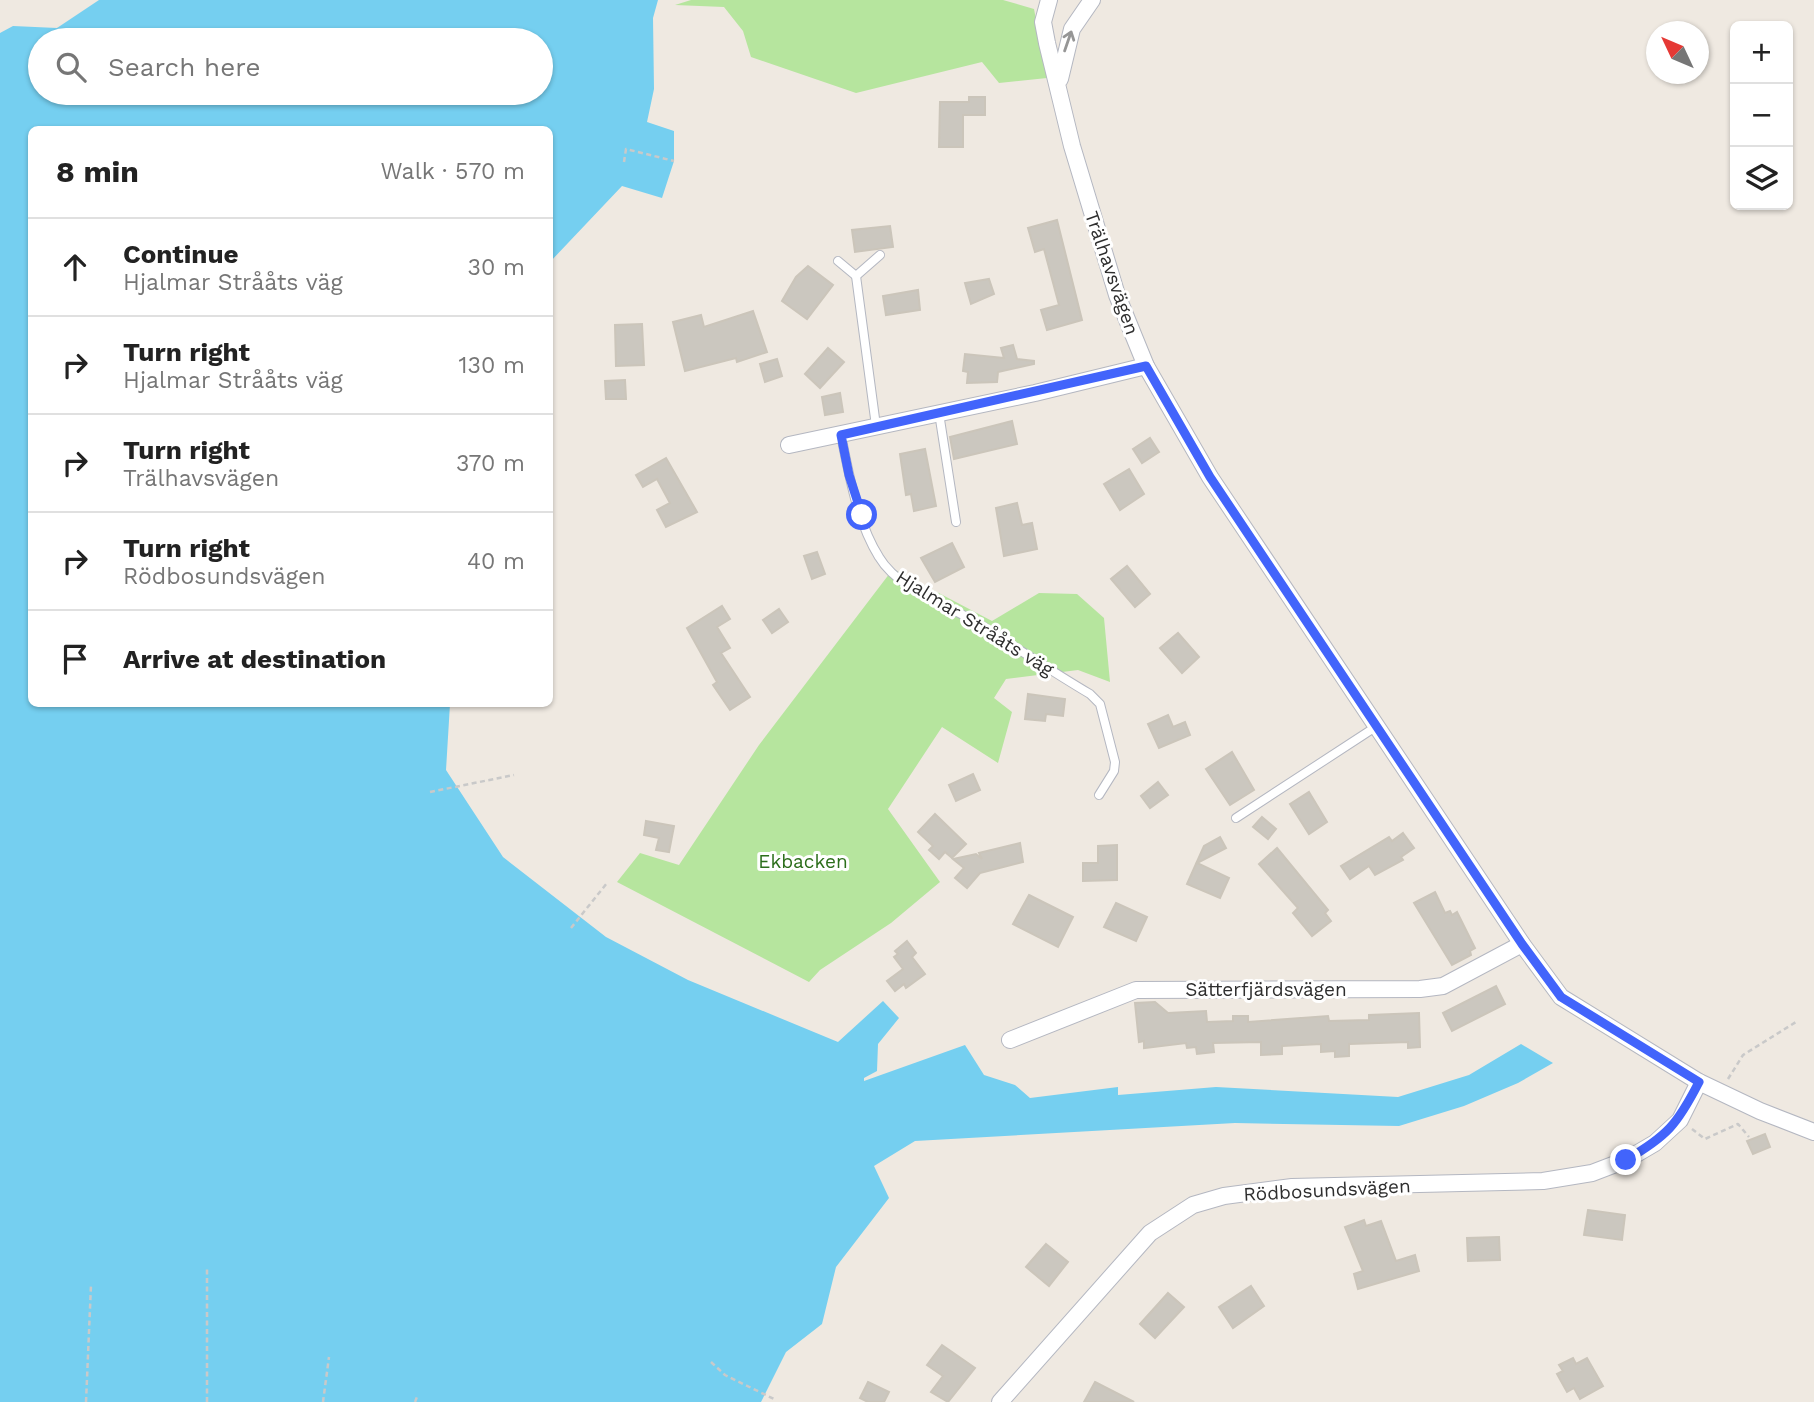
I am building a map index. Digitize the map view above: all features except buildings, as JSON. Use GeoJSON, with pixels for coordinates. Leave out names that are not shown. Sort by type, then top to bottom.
{"type":"FeatureCollection","features":[{"type":"Feature","properties":{"kind":"street","name":"Trälhavsvägen"},"geometry":{"type":"LineString","coordinates":[[1049,0],[1043,22],[1094,226],[1116,295],[1146,366],[1210,477],[1522,944],[1561,997],[1699,1082],[1760,1111],[1814,1132]]}},
{"type":"Feature","properties":{"kind":"street","name":"Trälhavsvägen"},"geometry":{"type":"LineString","coordinates":[[1058,88],[1063,55],[1072,29],[1093,0]]}},
{"type":"Feature","properties":{"kind":"street"},"geometry":{"type":"LineString","coordinates":[[789,445],[1146,366]]}},
{"type":"Feature","properties":{"kind":"street","name":"Sätterfjärdsvägen"},"geometry":{"type":"LineString","coordinates":[[1010,1040],[1136,990],[1420,989],[1443,986],[1522,944]]}},
{"type":"Feature","properties":{"kind":"street","name":"Rödbosundsvägen"},"geometry":{"type":"LineString","coordinates":[[1000,1402],[1150,1233],[1193,1205],[1224,1196],[1292,1187],[1566,1179],[1626,1160],[1656,1143],[1680,1120],[1699,1082]]}},
{"type":"Feature","properties":{"kind":"lane"},"geometry":{"type":"LineString","coordinates":[[856,276],[880,256]]}},
{"type":"Feature","properties":{"kind":"lane"},"geometry":{"type":"LineString","coordinates":[[838,261],[856,276],[876,426]]}},
{"type":"Feature","properties":{"kind":"lane"},"geometry":{"type":"LineString","coordinates":[[939,413],[956,522]]}},
{"type":"Feature","properties":{"kind":"lane","name":"Hjalmar Strååts väg"},"geometry":{"type":"LineString","coordinates":[[841,435],[849,475],[870,540],[880,559],[897,577],[975,622],[1090,694],[1100,704],[1115,762],[1114,771],[1099,795]]}},
{"type":"Feature","properties":{"kind":"lane"},"geometry":{"type":"LineString","coordinates":[[1236,818],[1378,726]]}},
{"type":"Feature","properties":{"kind":"path"},"geometry":{"type":"LineString","coordinates":[[624,162],[626,149],[674,161]]}},
{"type":"Feature","properties":{"kind":"path"},"geometry":{"type":"LineString","coordinates":[[430,792],[514,775]]}},
{"type":"Feature","properties":{"kind":"path"},"geometry":{"type":"LineString","coordinates":[[570,928],[607,883]]}},
{"type":"Feature","properties":{"kind":"path"},"geometry":{"type":"LineString","coordinates":[[1720,1090],[1743,1055],[1796,1022]]}},
{"type":"Feature","properties":{"kind":"path"},"geometry":{"type":"LineString","coordinates":[[1680,1120],[1705,1139],[1738,1124],[1749,1137]]}},
{"type":"Feature","properties":{"kind":"path"},"geometry":{"type":"LineString","coordinates":[[207,1268],[207,1402]]}},
{"type":"Feature","properties":{"kind":"path"},"geometry":{"type":"LineString","coordinates":[[86,1402],[91,1284]]}},
{"type":"Feature","properties":{"kind":"path"},"geometry":{"type":"LineString","coordinates":[[323,1402],[330,1357]]}},
{"type":"Feature","properties":{"kind":"path"},"geometry":{"type":"LineString","coordinates":[[711,1362],[725,1376],[776,1400]]}},
{"type":"Feature","properties":{"kind":"path"},"geometry":{"type":"LineString","coordinates":[[415,1402],[418,1394]]}},
{"type":"Feature","properties":{"kind":"green space"},"geometry":{"type":"Polygon","coordinates":[[[691,0],[1003,0],[1034,9],[1047,78],[999,83],[982,62],[856,93],[751,57],[743,31],[724,7],[675,5],[691,0]]]}},
{"type":"Feature","properties":{"kind":"green space","name":"Ekbacken"},"geometry":{"type":"Polygon","coordinates":[[[893,569],[992,621],[1039,593],[1077,594],[1104,618],[1110,682],[1078,670],[1006,679],[994,698],[1012,712],[998,763],[942,727],[888,809],[940,882],[891,923],[820,970],[809,982],[617,882],[640,853],[679,865],[759,745],[893,569]]]}},
{"type":"Feature","properties":{"kind":"water"},"geometry":{"type":"Polygon","coordinates":[[[99,0],[658,0],[653,18],[654,89],[647,122],[674,131],[674,161],[662,198],[622,186],[553,259],[553,126],[28,126],[28,707],[450,707],[446,770],[503,857],[606,937],[688,980],[838,1042],[883,1001],[899,1018],[878,1044],[877,1071],[864,1078],[864,1081],[965,1045],[984,1075],[1015,1085],[1030,1098],[1118,1087],[1118,1095],[1216,1087],[1398,1097],[1469,1075],[1521,1044],[1553,1063],[1518,1083],[1464,1106],[1399,1126],[1235,1123],[915,1141],[874,1166],[889,1198],[836,1267],[822,1324],[786,1352],[761,1402],[0,1402],[0,33],[13,26],[57,28],[99,0]]]}},
{"type":"Feature","properties":{"kind":"route"},"geometry":{"type":"LineString","coordinates":[[862,515],[849,475],[841,435],[1146,366],[1210,477],[1522,944],[1561,997],[1699,1082],[1680,1120],[1656,1143],[1626,1160]]}}]}
